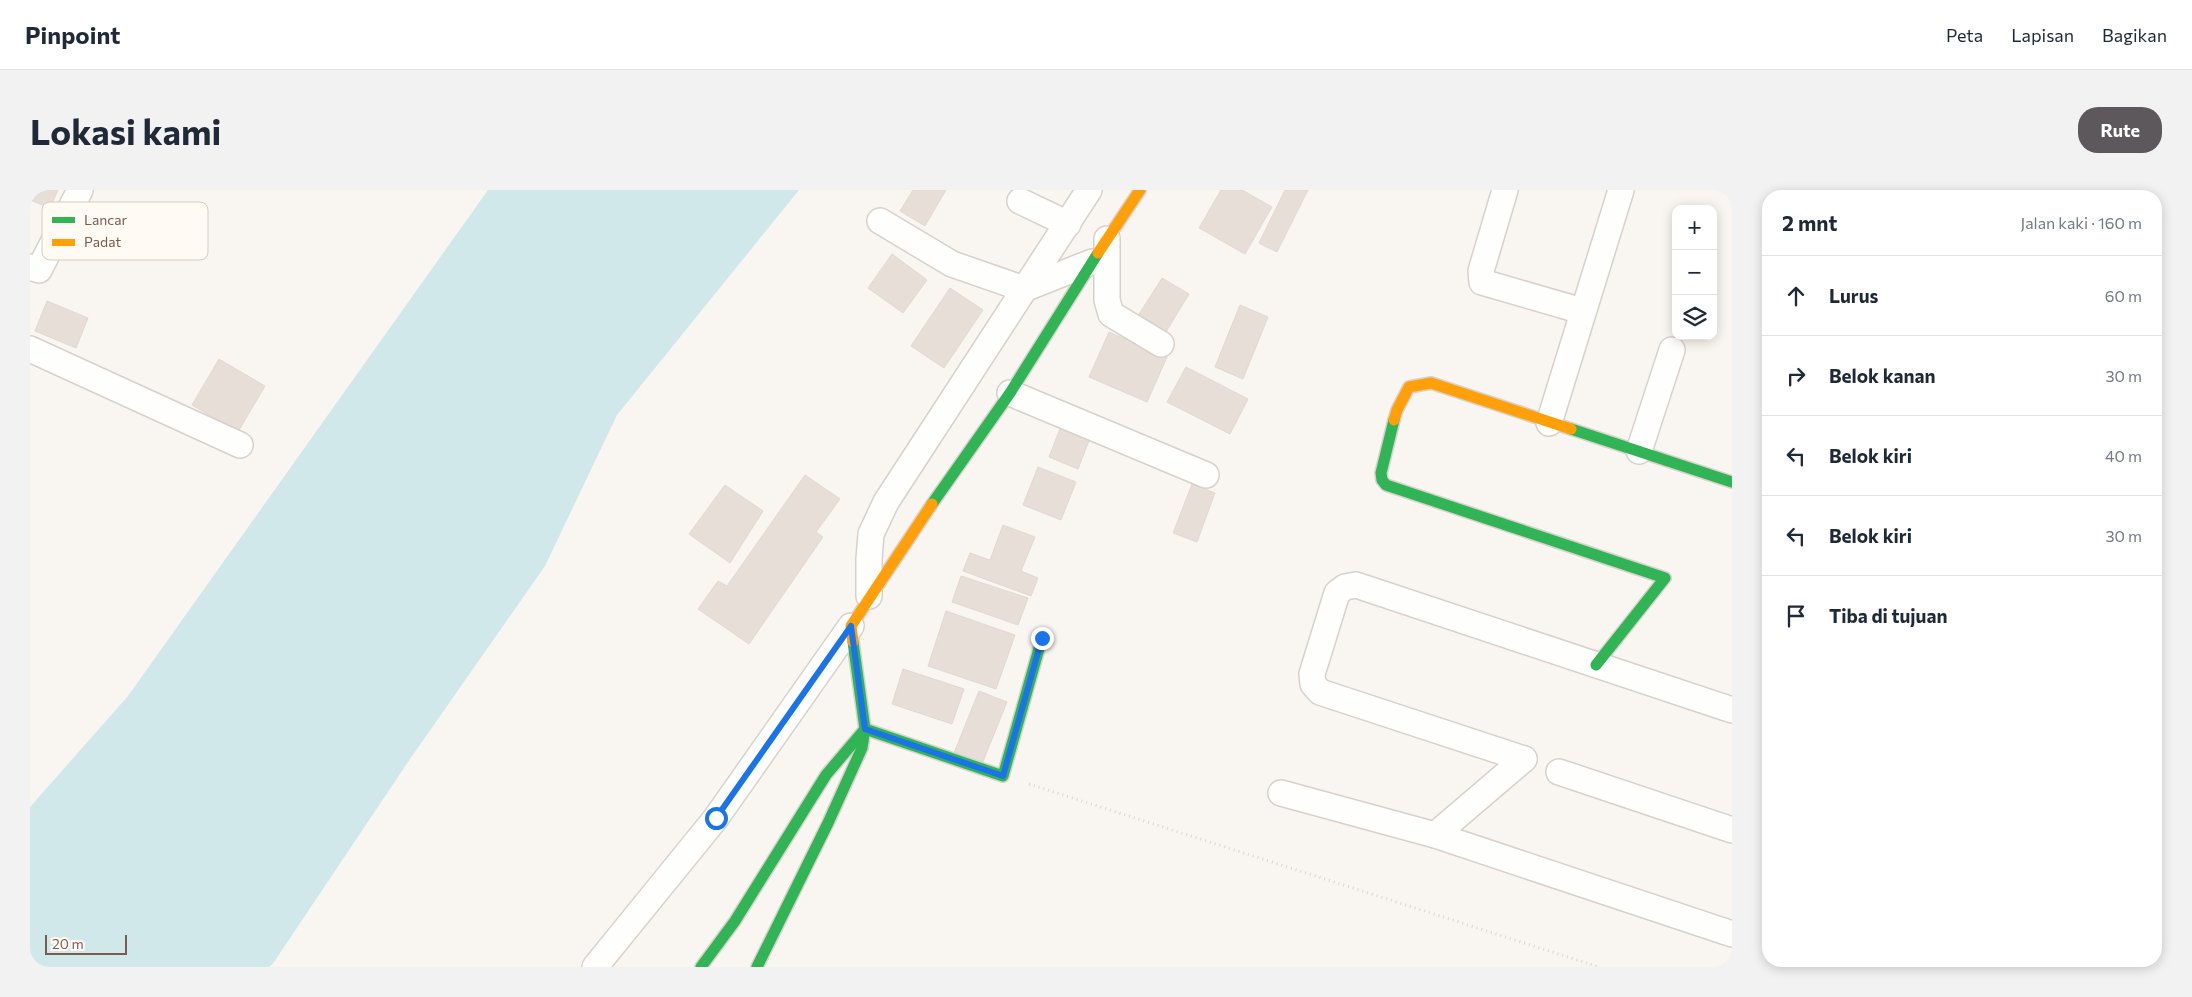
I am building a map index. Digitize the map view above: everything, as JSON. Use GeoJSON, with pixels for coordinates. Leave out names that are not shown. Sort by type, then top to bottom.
{"type":"FeatureCollection","features":[{"type":"Feature","properties":{"kind":"street"},"geometry":{"type":"LineString","coordinates":[[73,202],[80,190]]}},
{"type":"Feature","properties":{"kind":"street"},"geometry":{"type":"LineString","coordinates":[[869,596],[869,559],[872,534],[886,502],[1089,190]]}},
{"type":"Feature","properties":{"kind":"street"},"geometry":{"type":"LineString","coordinates":[[595,967],[716,818],[851,626],[869,596],[1010,393],[1092,262],[1140,190]]}},
{"type":"Feature","properties":{"kind":"street"},"geometry":{"type":"LineString","coordinates":[[1505,190],[1480,271],[1482,282],[1582,311]]}},
{"type":"Feature","properties":{"kind":"street"},"geometry":{"type":"LineString","coordinates":[[1550,423],[1582,311],[1621,190]]}},
{"type":"Feature","properties":{"kind":"street"},"geometry":{"type":"LineString","coordinates":[[1020,201],[1068,224]]}},
{"type":"Feature","properties":{"kind":"street"},"geometry":{"type":"LineString","coordinates":[[880,221],[952,264],[1024,289],[1092,262]]}},
{"type":"Feature","properties":{"kind":"street"},"geometry":{"type":"LineString","coordinates":[[1107,239],[1107,300],[1111,314],[1161,344]]}},
{"type":"Feature","properties":{"kind":"street"},"geometry":{"type":"LineString","coordinates":[[33,275],[42,259]]}},
{"type":"Feature","properties":{"kind":"street"},"geometry":{"type":"LineString","coordinates":[[30,349],[240,446]]}},
{"type":"Feature","properties":{"kind":"street"},"geometry":{"type":"LineString","coordinates":[[1639,451],[1672,350]]}},
{"type":"Feature","properties":{"kind":"street"},"geometry":{"type":"LineString","coordinates":[[1596,665],[1665,578],[1386,486],[1382,480],[1381,473],[1397,410],[1409,387],[1431,383],[1550,423],[1731,478]]}},
{"type":"Feature","properties":{"kind":"street"},"geometry":{"type":"LineString","coordinates":[[1010,393],[1206,474]]}},
{"type":"Feature","properties":{"kind":"street"},"geometry":{"type":"LineString","coordinates":[[1435,835],[1524,759],[1320,692],[1313,684],[1312,674],[1337,593],[1345,587],[1356,585],[1732,710]]}},
{"type":"Feature","properties":{"kind":"street"},"geometry":{"type":"LineString","coordinates":[[757,967],[828,823],[862,748],[865,729],[851,626]]}},
{"type":"Feature","properties":{"kind":"street"},"geometry":{"type":"LineString","coordinates":[[865,729],[1003,776],[1042,638]]}},
{"type":"Feature","properties":{"kind":"street"},"geometry":{"type":"LineString","coordinates":[[701,967],[735,921],[826,775],[865,729]]}},
{"type":"Feature","properties":{"kind":"street"},"geometry":{"type":"LineString","coordinates":[[1559,772],[1732,830]]}},
{"type":"Feature","properties":{"kind":"street"},"geometry":{"type":"LineString","coordinates":[[1281,792],[1435,835],[1732,934]]}},
{"type":"Feature","properties":{"kind":"path"},"geometry":{"type":"LineString","coordinates":[[1003,776],[1599,967]]}},
{"type":"Feature","properties":{"kind":"water"},"geometry":{"type":"Polygon","coordinates":[[[488,190],[799,190],[617,415],[545,566],[410,759],[274,962],[269,967],[30,967],[30,807],[128,696],[488,190]]]}},
{"type":"Feature","properties":{"kind":"building"},"geometry":{"type":"Polygon","coordinates":[[[30,190],[58,190],[53,202],[42,202],[42,205],[30,200],[30,190]]]}},
{"type":"Feature","properties":{"kind":"building"},"geometry":{"type":"Polygon","coordinates":[[[913,190],[946,190],[925,226],[900,211],[913,190]]]}},
{"type":"Feature","properties":{"kind":"building"},"geometry":{"type":"Polygon","coordinates":[[[1221,190],[1242,190],[1272,207],[1245,254],[1199,228],[1221,190]]]}},
{"type":"Feature","properties":{"kind":"building"},"geometry":{"type":"Polygon","coordinates":[[[1285,190],[1308,190],[1277,252],[1259,243],[1285,190]]]}},
{"type":"Feature","properties":{"kind":"building"},"geometry":{"type":"Polygon","coordinates":[[[892,254],[927,280],[903,313],[868,288],[892,254]]]}},
{"type":"Feature","properties":{"kind":"building"},"geometry":{"type":"Polygon","coordinates":[[[1162,278],[1189,294],[1164,335],[1136,319],[1162,278]]]}},
{"type":"Feature","properties":{"kind":"building"},"geometry":{"type":"Polygon","coordinates":[[[950,288],[983,310],[944,368],[911,346],[950,288]]]}},
{"type":"Feature","properties":{"kind":"building"},"geometry":{"type":"Polygon","coordinates":[[[47,301],[88,318],[76,348],[35,331],[47,301]]]}},
{"type":"Feature","properties":{"kind":"building"},"geometry":{"type":"Polygon","coordinates":[[[1240,305],[1268,317],[1243,379],[1215,367],[1240,305]]]}},
{"type":"Feature","properties":{"kind":"building"},"geometry":{"type":"Polygon","coordinates":[[[1109,332],[1167,357],[1147,402],[1089,377],[1109,332]]]}},
{"type":"Feature","properties":{"kind":"building"},"geometry":{"type":"Polygon","coordinates":[[[219,359],[265,386],[238,432],[192,405],[219,359]]]}},
{"type":"Feature","properties":{"kind":"building"},"geometry":{"type":"Polygon","coordinates":[[[1186,367],[1248,399],[1230,434],[1167,402],[1186,367]]]}},
{"type":"Feature","properties":{"kind":"building"},"geometry":{"type":"Polygon","coordinates":[[[1063,421],[1092,433],[1078,469],[1049,457],[1063,421]]]}},
{"type":"Feature","properties":{"kind":"building"},"geometry":{"type":"Polygon","coordinates":[[[1038,467],[1076,482],[1061,520],[1023,505],[1038,467]]]}},
{"type":"Feature","properties":{"kind":"building"},"geometry":{"type":"Polygon","coordinates":[[[805,475],[840,499],[816,532],[823,537],[749,644],[698,609],[718,581],[727,586],[805,475]]]}},
{"type":"Feature","properties":{"kind":"building"},"geometry":{"type":"Polygon","coordinates":[[[1192,484],[1215,493],[1197,542],[1173,533],[1192,484]]]}},
{"type":"Feature","properties":{"kind":"building"},"geometry":{"type":"Polygon","coordinates":[[[725,485],[763,511],[730,563],[689,534],[725,485]]]}},
{"type":"Feature","properties":{"kind":"building"},"geometry":{"type":"Polygon","coordinates":[[[1003,525],[1035,537],[1021,571],[1038,578],[1031,596],[963,571],[970,553],[990,560],[1003,525]]]}},
{"type":"Feature","properties":{"kind":"building"},"geometry":{"type":"Polygon","coordinates":[[[961,576],[1028,598],[1018,625],[952,602],[961,576]]]}},
{"type":"Feature","properties":{"kind":"building"},"geometry":{"type":"Polygon","coordinates":[[[946,611],[1015,635],[996,689],[928,666],[946,611]]]}},
{"type":"Feature","properties":{"kind":"building"},"geometry":{"type":"Polygon","coordinates":[[[903,669],[964,689],[952,724],[892,704],[903,669]]]}},
{"type":"Feature","properties":{"kind":"building"},"geometry":{"type":"Polygon","coordinates":[[[979,691],[1007,702],[982,764],[954,753],[979,691]]]}},
{"type":"Feature","properties":{"kind":"traffic: fast"},"geometry":{"type":"LineString","coordinates":[[932,504],[1010,393],[1098,253]]}},
{"type":"Feature","properties":{"kind":"traffic: fast"},"geometry":{"type":"LineString","coordinates":[[1394,420],[1381,473],[1382,480],[1386,485],[1665,578],[1596,665]]}},
{"type":"Feature","properties":{"kind":"traffic: fast"},"geometry":{"type":"LineString","coordinates":[[1571,429],[1732,482]]}},
{"type":"Feature","properties":{"kind":"traffic: fast"},"geometry":{"type":"LineString","coordinates":[[701,967],[735,921],[826,775],[865,729],[1003,776],[1042,638]]}},
{"type":"Feature","properties":{"kind":"traffic: fast"},"geometry":{"type":"LineString","coordinates":[[757,967],[828,823],[862,748],[865,729],[853,642]]}},
{"type":"Feature","properties":{"kind":"traffic: slow"},"geometry":{"type":"LineString","coordinates":[[1098,253],[1140,190]]}},
{"type":"Feature","properties":{"kind":"traffic: slow"},"geometry":{"type":"LineString","coordinates":[[1394,420],[1409,387],[1431,383],[1571,429]]}},
{"type":"Feature","properties":{"kind":"traffic: slow"},"geometry":{"type":"LineString","coordinates":[[853,642],[851,626],[932,504]]}},
{"type":"Feature","properties":{"kind":"route"},"geometry":{"type":"LineString","coordinates":[[716,818],[851,626],[865,729],[1003,776],[1042,638]]}}]}
